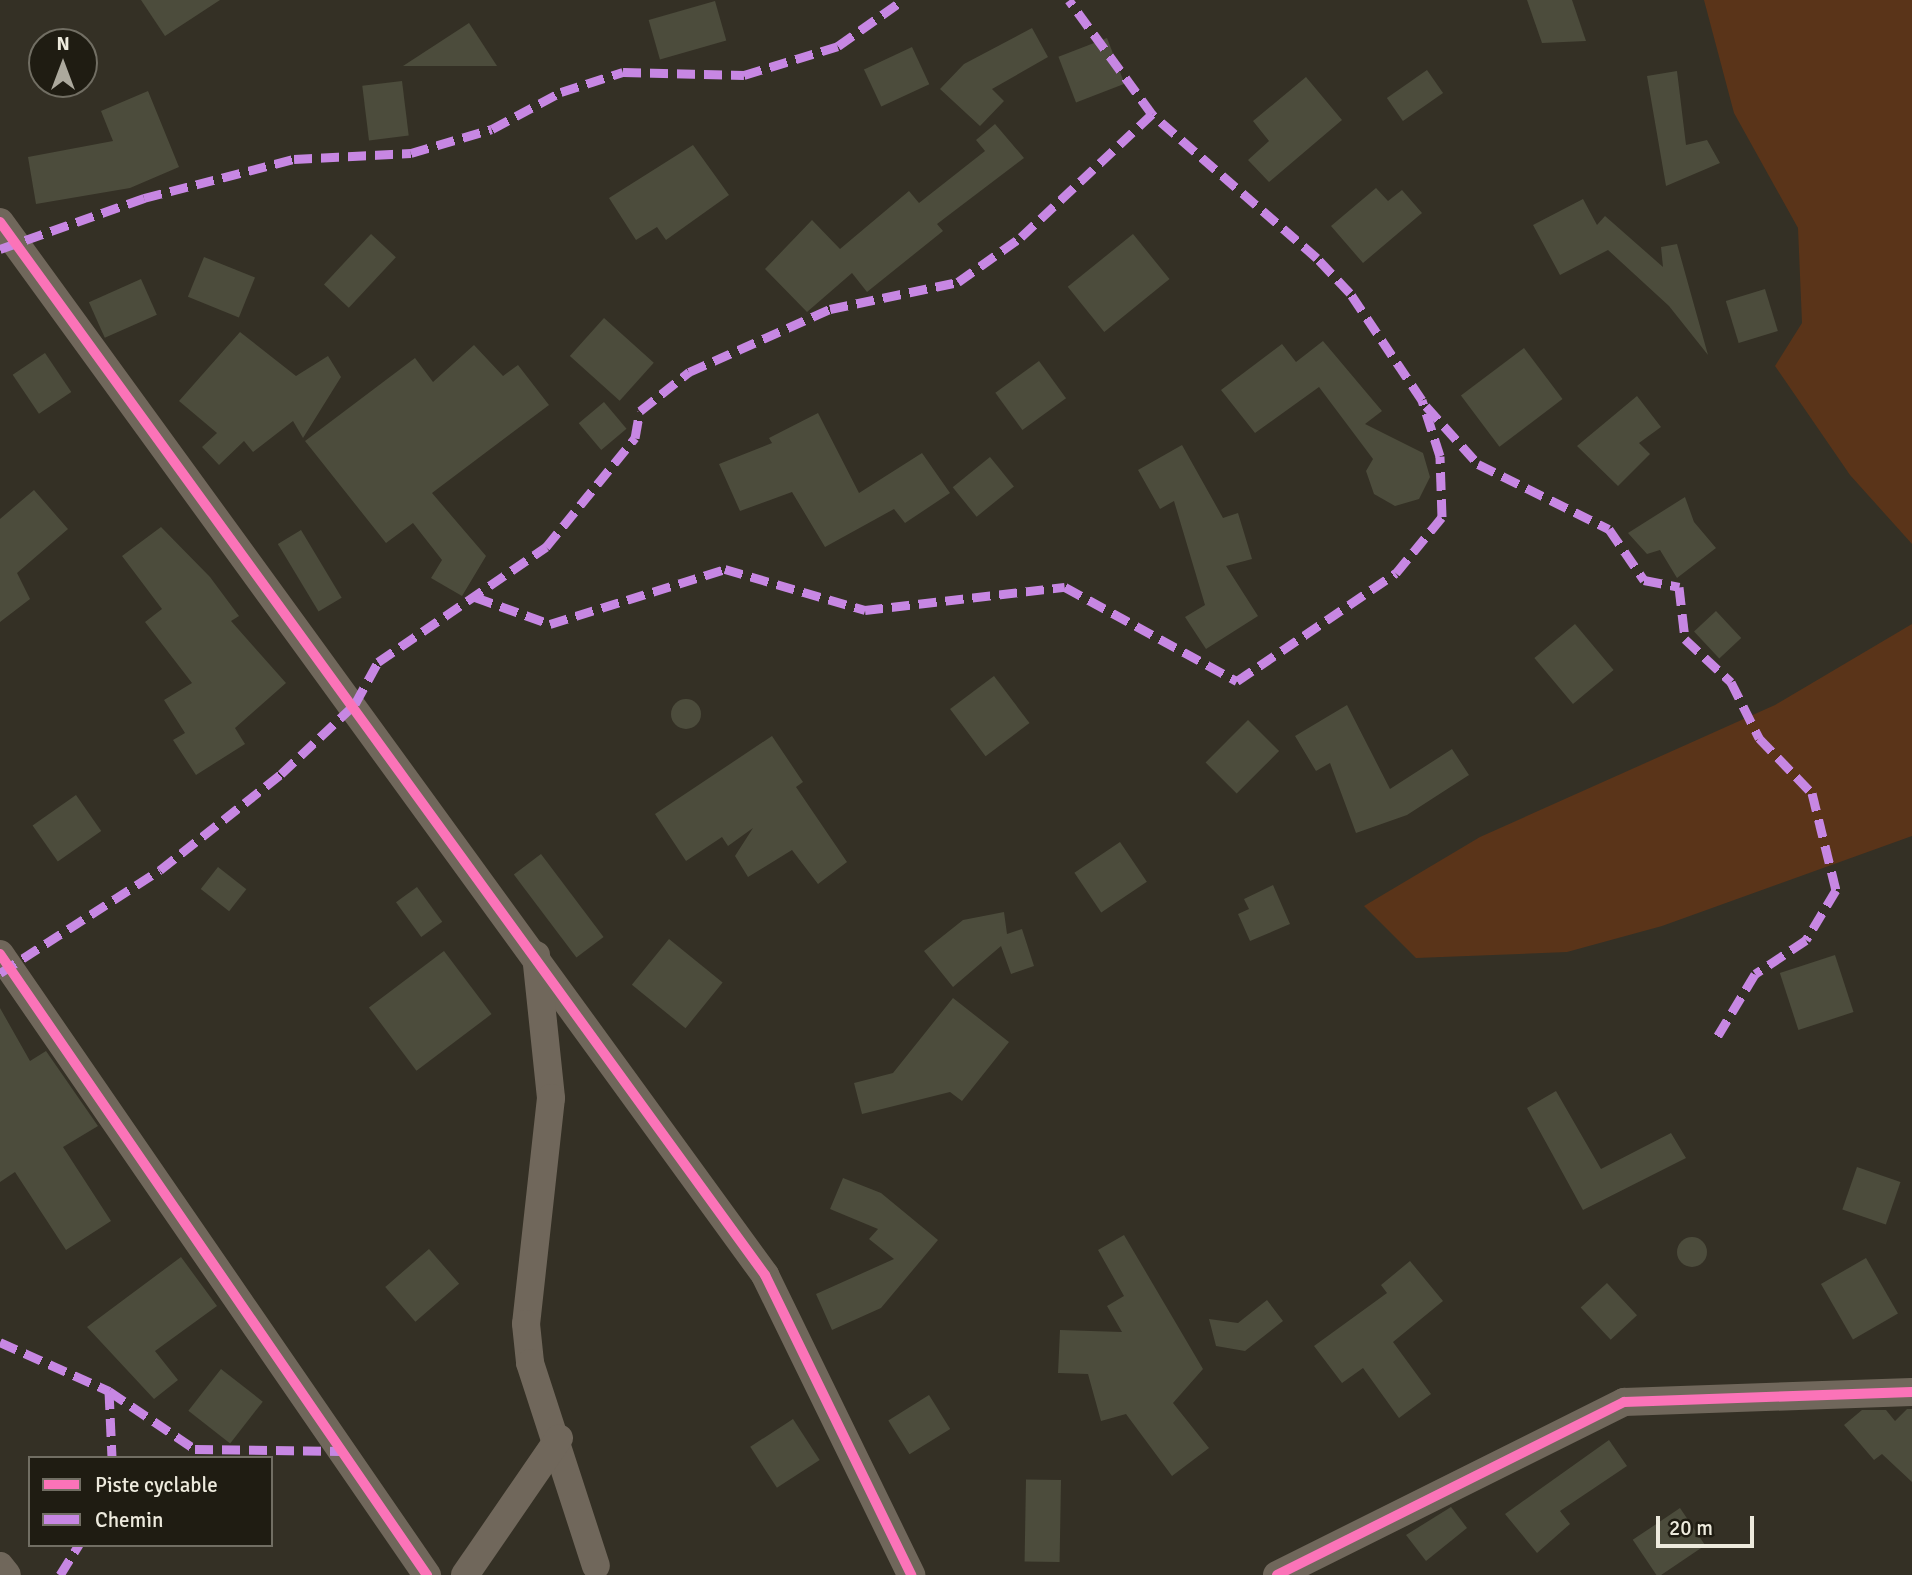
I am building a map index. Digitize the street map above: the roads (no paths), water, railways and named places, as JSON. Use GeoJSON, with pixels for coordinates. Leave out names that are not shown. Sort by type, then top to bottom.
{"type":"FeatureCollection","features":[{"type":"Feature","properties":{"kind":"street"},"geometry":{"type":"LineString","coordinates":[[0,222],[535,952],[765,1275],[911,1575]]}},
{"type":"Feature","properties":{"kind":"street"},"geometry":{"type":"LineString","coordinates":[[535,952],[551,1098],[526,1324],[530,1363],[559,1438],[596,1566]]}},
{"type":"Feature","properties":{"kind":"street"},"geometry":{"type":"LineString","coordinates":[[0,954],[427,1575]]}},
{"type":"Feature","properties":{"kind":"street"},"geometry":{"type":"LineString","coordinates":[[1277,1575],[1624,1402],[1912,1392]]}},
{"type":"Feature","properties":{"kind":"street"},"geometry":{"type":"LineString","coordinates":[[465,1575],[559,1438]]}},
{"type":"Feature","properties":{"kind":"street"},"geometry":{"type":"LineString","coordinates":[[0,1566],[7,1575]]}}]}
